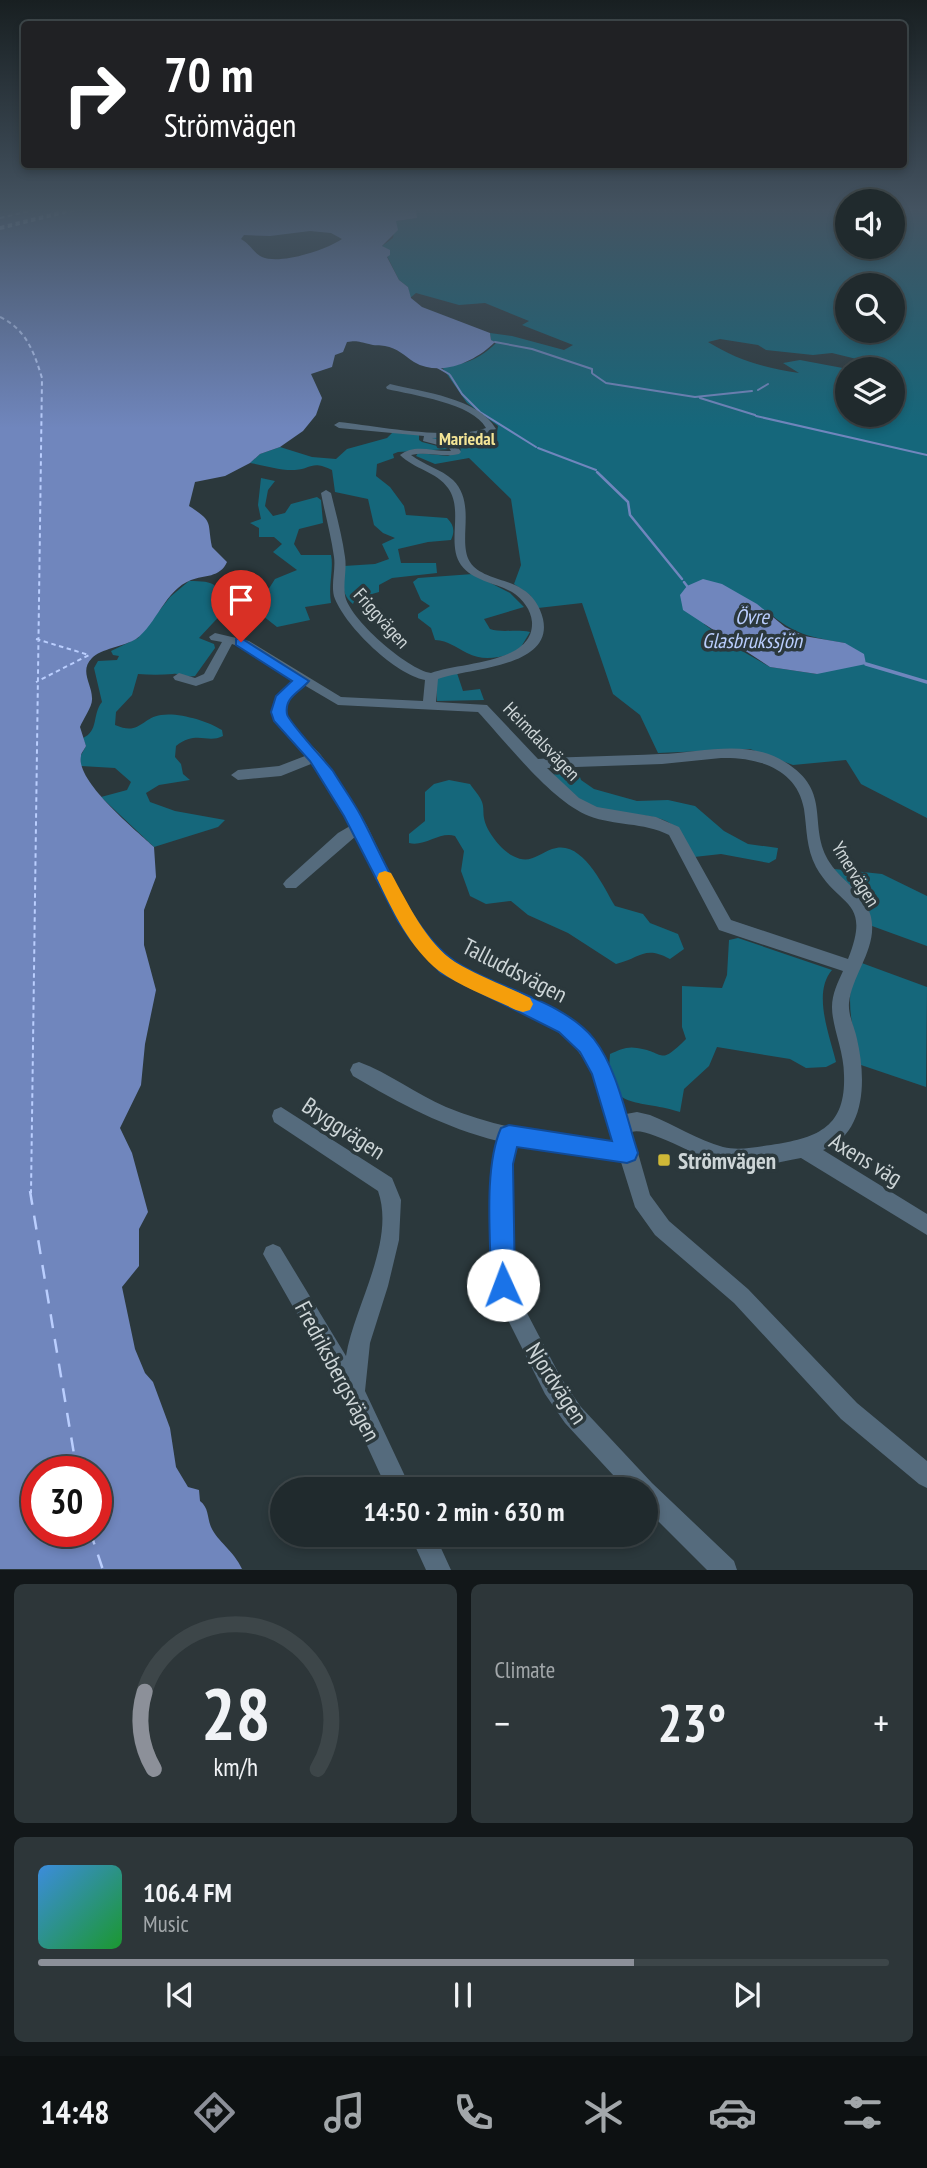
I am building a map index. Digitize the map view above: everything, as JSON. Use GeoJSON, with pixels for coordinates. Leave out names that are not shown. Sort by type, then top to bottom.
{"type":"FeatureCollection","features":[{"type":"Feature","properties":{"kind":"street"},"geometry":{"type":"LineString","coordinates":[[339,425],[431,434],[478,434],[488,432],[491,426],[487,419],[465,405],[390,387]]}},
{"type":"Feature","properties":{"kind":"street"},"geometry":{"type":"LineString","coordinates":[[429,705],[432,677],[461,666],[515,657],[536,639],[538,624],[531,604],[521,593],[466,565],[461,549],[460,508],[455,491],[440,476],[405,455],[415,451],[446,454],[456,452],[453,446],[426,439],[431,434]]}},
{"type":"Feature","properties":{"kind":"street","name":"Friggvägen"},"geometry":{"type":"LineString","coordinates":[[326,493],[340,559],[337,590],[341,601],[402,666],[419,675],[432,677]]}},
{"type":"Feature","properties":{"kind":"street","name":"Heimdalsvägen"},"geometry":{"type":"LineString","coordinates":[[215,637],[245,644],[302,681],[345,703],[482,708],[574,802],[605,815],[656,822],[674,831],[725,925],[851,967]]}},
{"type":"Feature","properties":{"kind":"street"},"geometry":{"type":"LineString","coordinates":[[179,677],[196,682],[209,677],[229,639]]}},
{"type":"Feature","properties":{"kind":"street","name":"Talluddsvägen"},"geometry":{"type":"LineString","coordinates":[[302,681],[285,692],[278,712],[281,721],[315,757],[360,827],[404,916],[437,958],[448,967],[556,1019],[581,1039],[597,1061],[642,1200],[662,1228],[741,1296],[849,1411],[927,1476]]}},
{"type":"Feature","properties":{"kind":"street","name":"Ymervägen"},"geometry":{"type":"LineString","coordinates":[[535,764],[738,753],[763,757],[797,776],[808,796],[821,862],[863,915],[863,936],[841,1004],[853,1064],[852,1099],[841,1126],[834,1135],[820,1145],[803,1149]]}},
{"type":"Feature","properties":{"kind":"street"},"geometry":{"type":"LineString","coordinates":[[238,775],[281,771],[315,757]]}},
{"type":"Feature","properties":{"kind":"street"},"geometry":{"type":"LineString","coordinates":[[291,884],[343,837],[360,827]]}},
{"type":"Feature","properties":{"kind":"street"},"geometry":{"type":"LineString","coordinates":[[359,1070],[445,1116],[530,1141],[627,1153]]}},
{"type":"Feature","properties":{"kind":"street","name":"Bryggvägen"},"geometry":{"type":"LineString","coordinates":[[281,1116],[380,1181],[388,1190],[391,1204],[386,1263],[359,1346],[354,1392]]}},
{"type":"Feature","properties":{"kind":"street","name":"Axens väg"},"geometry":{"type":"LineString","coordinates":[[621,1130],[626,1123],[644,1122],[716,1155],[736,1158],[803,1149],[927,1224]]}},
{"type":"Feature","properties":{"kind":"street","name":"Njordvägen"},"geometry":{"type":"LineString","coordinates":[[509,1135],[502,1164],[502,1262],[506,1294],[552,1386],[573,1415],[631,1477]]}},
{"type":"Feature","properties":{"kind":"street","name":"Fredriksbergsvägen"},"geometry":{"type":"LineString","coordinates":[[273,1254],[354,1392],[393,1477]]}},
{"type":"Feature","properties":{"kind":"street","name":"Njordvägen"},"geometry":{"type":"LineString","coordinates":[[658,1505],[725,1570]]}},
{"type":"Feature","properties":{"kind":"street"},"geometry":{"type":"LineString","coordinates":[[428,1547],[439,1570]]}},
{"type":"Feature","properties":{"kind":"shaded area"},"geometry":{"type":"Polygon","coordinates":[[[402,282],[835,282],[835,343],[905,343],[905,282],[927,282],[927,818],[861,784],[846,760],[793,765],[750,749],[658,753],[640,715],[613,694],[582,603],[538,608],[530,595],[514,584],[521,565],[511,499],[469,458],[435,464],[416,456],[418,453],[448,456],[461,450],[458,446],[431,438],[436,436],[497,433],[498,426],[467,403],[442,367],[465,363],[484,353],[496,343],[491,340],[490,333],[564,350],[573,345],[522,325],[529,321],[485,303],[459,305],[416,293],[410,298],[408,287],[402,282]],[[767,611],[704,624],[735,647],[770,667],[817,674],[845,643],[803,634],[767,611]]]}},
{"type":"Feature","properties":{"kind":"shaded area"},"geometry":{"type":"Polygon","coordinates":[[[393,432],[419,435],[422,442],[449,449],[398,452],[393,454],[394,458],[377,464],[376,476],[390,487],[404,506],[406,515],[447,518],[453,534],[451,540],[398,549],[401,563],[436,563],[437,573],[392,578],[379,585],[379,592],[355,599],[353,604],[344,592],[344,566],[375,564],[389,559],[382,544],[395,538],[374,525],[368,499],[335,492],[332,470],[325,467],[316,465],[290,470],[250,463],[260,454],[280,447],[312,457],[336,459],[347,449],[387,438],[393,432]]]}},
{"type":"Feature","properties":{"kind":"shaded area"},"geometry":{"type":"Polygon","coordinates":[[[261,478],[275,481],[268,490],[265,506],[273,516],[285,513],[291,504],[317,497],[321,500],[323,523],[299,529],[294,544],[301,555],[331,555],[331,603],[305,607],[310,620],[277,627],[258,612],[259,604],[275,579],[297,570],[273,552],[282,544],[274,537],[259,537],[259,528],[250,523],[261,519],[258,505],[261,478]]]}},
{"type":"Feature","properties":{"kind":"shaded area"},"geometry":{"type":"Polygon","coordinates":[[[473,574],[510,593],[524,607],[484,619],[490,629],[530,632],[518,652],[492,658],[473,656],[448,643],[435,640],[431,628],[418,618],[418,614],[430,606],[421,600],[413,582],[418,578],[473,574]]]}},
{"type":"Feature","properties":{"kind":"shaded area"},"geometry":{"type":"Polygon","coordinates":[[[189,581],[211,583],[221,594],[226,609],[199,638],[214,644],[215,648],[195,676],[138,674],[132,695],[116,712],[115,725],[123,728],[135,727],[154,717],[168,714],[193,718],[222,730],[223,736],[190,739],[176,746],[175,757],[181,764],[183,774],[190,780],[159,785],[146,793],[150,802],[175,811],[225,820],[218,827],[154,847],[101,797],[127,790],[131,782],[115,768],[81,766],[80,757],[86,746],[83,738],[91,731],[102,702],[94,668],[98,661],[117,660],[119,656],[113,655],[111,651],[138,638],[170,597],[189,581]]]}},
{"type":"Feature","properties":{"kind":"shaded area"},"geometry":{"type":"Polygon","coordinates":[[[456,670],[463,691],[480,689],[484,700],[437,701],[436,679],[456,670]]]}},
{"type":"Feature","properties":{"kind":"shaded area"},"geometry":{"type":"Polygon","coordinates":[[[566,767],[579,774],[581,780],[594,789],[637,801],[668,800],[695,806],[724,831],[748,844],[778,848],[776,859],[769,863],[721,854],[694,857],[680,833],[668,822],[653,817],[608,812],[575,796],[561,784],[552,770],[566,767]]]}},
{"type":"Feature","properties":{"kind":"shaded area"},"geometry":{"type":"Polygon","coordinates":[[[449,780],[470,784],[482,802],[488,829],[508,853],[524,859],[534,858],[552,849],[563,847],[573,850],[598,876],[615,906],[643,914],[650,923],[678,934],[684,949],[670,959],[648,953],[616,964],[568,933],[528,915],[511,901],[486,904],[470,896],[461,871],[464,851],[455,836],[409,843],[409,834],[425,821],[425,792],[434,784],[449,780]]]}},
{"type":"Feature","properties":{"kind":"shaded area"},"geometry":{"type":"Polygon","coordinates":[[[834,869],[882,874],[927,896],[927,946],[872,926],[869,911],[834,869]]]}},
{"type":"Feature","properties":{"kind":"shaded area"},"geometry":{"type":"Polygon","coordinates":[[[738,938],[832,970],[826,979],[823,1002],[836,1062],[826,1067],[806,1068],[790,1059],[717,1047],[709,1066],[684,1089],[680,1112],[628,1100],[619,1095],[613,1086],[610,1073],[610,1054],[633,1048],[666,1055],[677,1048],[686,1039],[682,1027],[682,986],[722,988],[727,975],[729,940],[738,938]]]}},
{"type":"Feature","properties":{"kind":"shaded area"},"geometry":{"type":"Polygon","coordinates":[[[859,962],[927,987],[926,1087],[861,1065],[852,1026],[850,1000],[859,962]]]}},
{"type":"Feature","properties":{"kind":"water"},"geometry":{"type":"Polygon","coordinates":[[[0,282],[402,282],[408,287],[411,298],[422,307],[490,333],[491,340],[495,342],[468,361],[446,368],[435,368],[424,367],[389,347],[347,342],[343,352],[335,355],[332,367],[311,374],[322,398],[316,415],[303,431],[280,447],[260,454],[250,463],[225,476],[195,482],[189,506],[206,519],[212,547],[227,562],[224,567],[216,573],[182,585],[167,599],[136,639],[96,655],[88,663],[86,673],[92,701],[80,727],[86,746],[81,755],[82,766],[87,779],[97,792],[154,847],[156,877],[144,910],[144,945],[156,990],[145,1044],[141,1085],[120,1128],[132,1153],[148,1212],[139,1229],[139,1266],[122,1287],[135,1349],[145,1373],[153,1382],[170,1428],[176,1467],[188,1487],[199,1490],[200,1501],[214,1532],[242,1569],[0,1569],[0,282]]]}},
{"type":"Feature","properties":{"kind":"water","name":"Övre Glasbrukssjön"},"geometry":{"type":"Polygon","coordinates":[[[703,579],[722,584],[757,604],[785,627],[804,636],[845,643],[864,654],[866,664],[817,674],[770,667],[683,610],[680,595],[687,586],[703,579]]]}},
{"type":"Feature","properties":{"kind":"waterway"},"geometry":{"type":"LineString","coordinates":[[495,342],[532,349],[592,369],[592,373]]}},
{"type":"Feature","properties":{"kind":"waterway"},"geometry":{"type":"LineString","coordinates":[[437,367],[449,374]]}},
{"type":"Feature","properties":{"kind":"waterway"},"geometry":{"type":"LineString","coordinates":[[593,374],[606,383],[695,397],[752,391]]}},
{"type":"Feature","properties":{"kind":"waterway"},"geometry":{"type":"LineString","coordinates":[[450,375],[462,394],[480,412],[536,447]]}},
{"type":"Feature","properties":{"kind":"waterway"},"geometry":{"type":"LineString","coordinates":[[758,390],[768,384]]}},
{"type":"Feature","properties":{"kind":"waterway"},"geometry":{"type":"LineString","coordinates":[[700,398],[755,415]]}},
{"type":"Feature","properties":{"kind":"waterway"},"geometry":{"type":"LineString","coordinates":[[756,416],[927,455]]}},
{"type":"Feature","properties":{"kind":"waterway"},"geometry":{"type":"LineString","coordinates":[[538,448],[596,470]]}},
{"type":"Feature","properties":{"kind":"waterway"},"geometry":{"type":"LineString","coordinates":[[597,472],[628,502],[630,515],[682,579]]}},
{"type":"Feature","properties":{"kind":"waterway"},"geometry":{"type":"LineString","coordinates":[[684,582],[687,586]]}},
{"type":"Feature","properties":{"kind":"waterway"},"geometry":{"type":"LineString","coordinates":[[866,664],[927,682]]}},
{"type":"Feature","properties":{"kind":"ferry route"},"geometry":{"type":"LineString","coordinates":[[0,317],[16,328],[28,342],[42,378],[38,640]]}},
{"type":"Feature","properties":{"kind":"ferry route"},"geometry":{"type":"LineString","coordinates":[[38,640],[38,681]]}},
{"type":"Feature","properties":{"kind":"ferry route"},"geometry":{"type":"LineString","coordinates":[[38,640],[89,655],[38,681]]}},
{"type":"Feature","properties":{"kind":"ferry route"},"geometry":{"type":"LineString","coordinates":[[31,1193],[38,681]]}},
{"type":"Feature","properties":{"kind":"ferry route"},"geometry":{"type":"LineString","coordinates":[[30,1191],[74,1456]]}},
{"type":"Feature","properties":{"kind":"ferry route"},"geometry":{"type":"LineString","coordinates":[[95,1547],[103,1570]]}},
{"type":"Feature","properties":{"kind":"slow traffic"},"geometry":{"type":"LineString","coordinates":[[385,878],[404,916],[437,958],[448,967],[523,1004]]}},
{"type":"Feature","properties":{"kind":"place","name":"Strömvägen"},"geometry":{"type":"Point","coordinates":[664,1160]}},
{"type":"Feature","properties":{"kind":"district","name":"Mariedal"},"geometry":{"type":"Point","coordinates":[467,438]}},
{"type":"Feature","properties":{"kind":"route"},"geometry":{"type":"LineString","coordinates":[[241,642],[302,681],[285,692],[278,712],[281,721],[315,757],[352,813],[404,916],[437,958],[448,967],[556,1019],[575,1032],[593,1054],[601,1072],[627,1153],[530,1141],[509,1135],[502,1164],[503,1285]]}}]}
